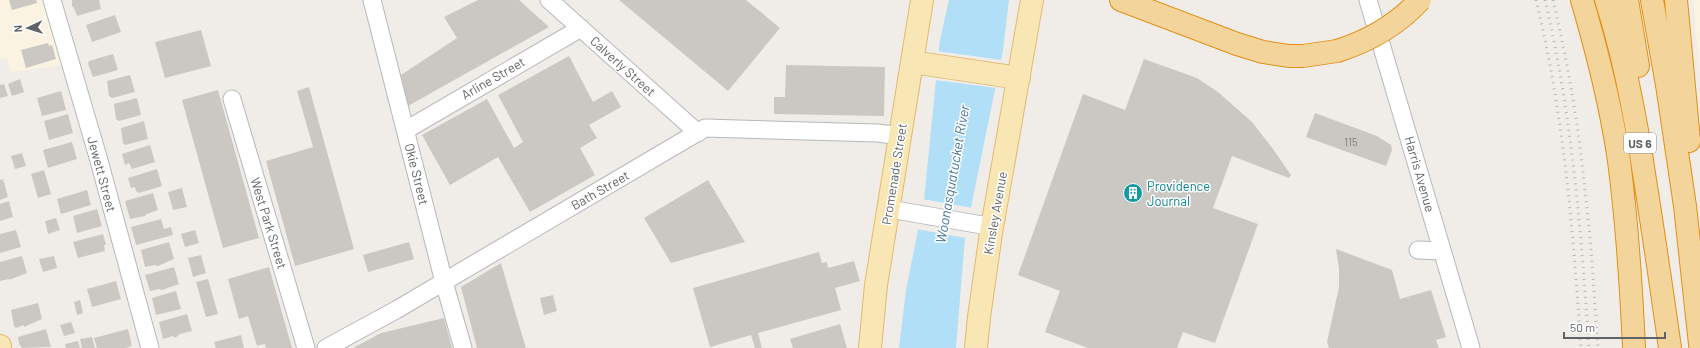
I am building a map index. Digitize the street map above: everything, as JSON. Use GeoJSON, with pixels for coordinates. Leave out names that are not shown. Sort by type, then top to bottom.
{"type":"FeatureCollection","features":[{"type":"Feature","properties":{"kind":"highway"},"geometry":{"type":"LineString","coordinates":[[1121,0],[1263,52],[1283,56],[1303,56],[1337,51],[1363,41],[1400,18],[1420,0]]}},
{"type":"Feature","properties":{"kind":"highway"},"geometry":{"type":"LineString","coordinates":[[1582,0],[1599,63],[1618,154],[1625,214],[1634,348]]}},
{"type":"Feature","properties":{"kind":"highway","name":"US 6"},"geometry":{"type":"LineString","coordinates":[[1606,0],[1631,92],[1670,348]]}},
{"type":"Feature","properties":{"kind":"highway"},"geometry":{"type":"LineString","coordinates":[[1619,0],[1644,109]]}},
{"type":"Feature","properties":{"kind":"highway"},"geometry":{"type":"LineString","coordinates":[[1627,0],[1658,201],[1661,288]]}},
{"type":"Feature","properties":{"kind":"highway","name":"US 6"},"geometry":{"type":"LineString","coordinates":[[1652,0],[1673,120],[1685,206],[1700,344]]}},
{"type":"Feature","properties":{"kind":"highway"},"geometry":{"type":"LineString","coordinates":[[1676,0],[1689,136],[1685,206]]}},
{"type":"Feature","properties":{"kind":"main road","name":"Promenade Street"},"geometry":{"type":"LineString","coordinates":[[870,348],[876,285],[900,136],[922,64],[922,0]]}},
{"type":"Feature","properties":{"kind":"main road","name":"Kinsley Avenue"},"geometry":{"type":"LineString","coordinates":[[976,348],[1011,77],[1032,0]]}},
{"type":"Feature","properties":{"kind":"main road"},"geometry":{"type":"LineString","coordinates":[[922,64],[1011,77]]}},
{"type":"Feature","properties":{"kind":"street","name":"Jewett Street"},"geometry":{"type":"LineString","coordinates":[[52,0],[98,157],[150,348]]}},
{"type":"Feature","properties":{"kind":"street","name":"Okie Street"},"geometry":{"type":"LineString","coordinates":[[372,0],[444,282],[463,348]]}},
{"type":"Feature","properties":{"kind":"street","name":"Calverly Street"},"geometry":{"type":"LineString","coordinates":[[549,0],[698,133]]}},
{"type":"Feature","properties":{"kind":"street","name":"Harris Avenue"},"geometry":{"type":"LineString","coordinates":[[1368,0],[1470,348]]}},
{"type":"Feature","properties":{"kind":"street","name":"Arline Street"},"geometry":{"type":"LineString","coordinates":[[406,130],[581,28]]}},
{"type":"Feature","properties":{"kind":"street","name":"West Park Street"},"geometry":{"type":"LineString","coordinates":[[232,99],[306,348]]}},
{"type":"Feature","properties":{"kind":"street","name":"Bath Street"},"geometry":{"type":"LineString","coordinates":[[326,348],[444,282],[705,128],[878,133],[900,136]]}},
{"type":"Feature","properties":{"kind":"street"},"geometry":{"type":"LineString","coordinates":[[906,212],[982,225]]}},
{"type":"Feature","properties":{"kind":"street"},"geometry":{"type":"LineString","coordinates":[[1418,250],[1442,251]]}},
{"type":"Feature","properties":{"kind":"shaded area"},"geometry":{"type":"Polygon","coordinates":[[[0,0],[55,0],[71,61],[57,66],[11,72],[7,59],[0,58],[0,0]]]}},
{"type":"Feature","properties":{"kind":"shaded area"},"geometry":{"type":"Polygon","coordinates":[[[1693,0],[1700,0],[1700,73],[1693,0]]]}},
{"type":"Feature","properties":{"kind":"water","name":"Woonasquatucket River"},"geometry":{"type":"Polygon","coordinates":[[[949,0],[1009,0],[1003,50],[965,237],[956,348],[899,348],[906,290],[924,200],[940,40],[949,0]]]}},
{"type":"Feature","properties":{"kind":"pier"},"geometry":{"type":"Polygon","coordinates":[[[937,51],[1002,60],[996,88],[935,80],[937,51]]]}},
{"type":"Feature","properties":{"kind":"pier"},"geometry":{"type":"Polygon","coordinates":[[[922,199],[973,208],[966,238],[916,229],[922,199]]]}},
{"type":"Feature","properties":{"kind":"building"},"geometry":{"type":"Polygon","coordinates":[[[9,0],[36,0],[37,3],[12,10],[9,0]]]}},
{"type":"Feature","properties":{"kind":"building"},"geometry":{"type":"Polygon","coordinates":[[[72,0],[99,0],[101,9],[77,16],[72,6],[72,0]]]}},
{"type":"Feature","properties":{"kind":"building"},"geometry":{"type":"Polygon","coordinates":[[[478,0],[519,0],[549,27],[408,106],[401,75],[457,38],[444,17],[478,0]]]}},
{"type":"Feature","properties":{"kind":"building"},"geometry":{"type":"Polygon","coordinates":[[[619,0],[746,0],[780,28],[728,91],[619,0]]]}},
{"type":"Feature","properties":{"kind":"building"},"geometry":{"type":"Polygon","coordinates":[[[115,15],[121,32],[92,42],[86,25],[115,15]]]}},
{"type":"Feature","properties":{"kind":"building"},"geometry":{"type":"Polygon","coordinates":[[[201,30],[211,66],[165,78],[155,42],[201,30]]]}},
{"type":"Feature","properties":{"kind":"building"},"geometry":{"type":"Polygon","coordinates":[[[48,43],[49,46],[52,45],[56,59],[26,68],[21,50],[48,43]]]}},
{"type":"Feature","properties":{"kind":"building"},"geometry":{"type":"Polygon","coordinates":[[[113,54],[118,70],[93,77],[88,64],[89,61],[113,54]]]}},
{"type":"Feature","properties":{"kind":"building"},"geometry":{"type":"Polygon","coordinates":[[[569,56],[593,102],[612,91],[621,107],[589,125],[597,138],[580,148],[595,175],[530,212],[498,157],[450,185],[422,135],[487,99],[514,148],[523,142],[498,95],[569,56]]]}},
{"type":"Feature","properties":{"kind":"building","name":"Providence Journal"},"geometry":{"type":"Polygon","coordinates":[[[1144,59],[1197,78],[1218,92],[1252,122],[1291,175],[1289,178],[1232,156],[1213,208],[1258,224],[1215,343],[1183,332],[1177,348],[1088,348],[1045,332],[1060,291],[1018,275],[1083,94],[1125,110],[1144,59]]]}},
{"type":"Feature","properties":{"kind":"building"},"geometry":{"type":"Polygon","coordinates":[[[786,65],[885,67],[884,116],[774,114],[774,97],[785,97],[786,65]]]}},
{"type":"Feature","properties":{"kind":"building"},"geometry":{"type":"Polygon","coordinates":[[[130,75],[135,92],[112,98],[109,96],[107,81],[130,75]]]}},
{"type":"Feature","properties":{"kind":"building"},"geometry":{"type":"Polygon","coordinates":[[[20,79],[24,92],[12,96],[8,84],[20,79]]]}},
{"type":"Feature","properties":{"kind":"building"},"geometry":{"type":"Polygon","coordinates":[[[4,84],[8,96],[0,98],[0,85],[4,84]]]}},
{"type":"Feature","properties":{"kind":"building"},"geometry":{"type":"Polygon","coordinates":[[[309,87],[354,249],[295,266],[266,161],[313,147],[297,91],[309,87]]]}},
{"type":"Feature","properties":{"kind":"building"},"geometry":{"type":"Polygon","coordinates":[[[218,90],[259,238],[223,248],[182,100],[218,90]]]}},
{"type":"Feature","properties":{"kind":"building"},"geometry":{"type":"Polygon","coordinates":[[[61,91],[66,110],[42,116],[37,98],[61,91]]]}},
{"type":"Feature","properties":{"kind":"building"},"geometry":{"type":"Polygon","coordinates":[[[137,98],[141,115],[119,121],[116,119],[114,104],[137,98]]]}},
{"type":"Feature","properties":{"kind":"building"},"geometry":{"type":"Polygon","coordinates":[[[1315,113],[1377,136],[1391,145],[1392,150],[1386,166],[1306,137],[1315,113]]]}},
{"type":"Feature","properties":{"kind":"building"},"geometry":{"type":"Polygon","coordinates":[[[68,114],[73,133],[49,140],[44,121],[68,114]]]}},
{"type":"Feature","properties":{"kind":"building"},"geometry":{"type":"Polygon","coordinates":[[[144,121],[148,139],[125,145],[123,143],[121,128],[144,121]]]}},
{"type":"Feature","properties":{"kind":"building"},"geometry":{"type":"Polygon","coordinates":[[[72,142],[77,159],[48,168],[43,150],[72,142]]]}},
{"type":"Feature","properties":{"kind":"building"},"geometry":{"type":"Polygon","coordinates":[[[150,145],[155,162],[132,169],[129,163],[125,165],[122,154],[150,145]]]}},
{"type":"Feature","properties":{"kind":"building"},"geometry":{"type":"Polygon","coordinates":[[[22,153],[26,166],[15,169],[11,156],[22,153]]]}},
{"type":"Feature","properties":{"kind":"building"},"geometry":{"type":"Polygon","coordinates":[[[157,169],[162,186],[139,193],[136,191],[135,187],[131,188],[128,178],[157,169]]]}},
{"type":"Feature","properties":{"kind":"building"},"geometry":{"type":"Polygon","coordinates":[[[44,170],[51,194],[38,198],[31,174],[44,170]]]}},
{"type":"Feature","properties":{"kind":"building"},"geometry":{"type":"Polygon","coordinates":[[[3,179],[8,197],[0,200],[0,180],[3,179]]]}},
{"type":"Feature","properties":{"kind":"building"},"geometry":{"type":"Polygon","coordinates":[[[708,180],[745,242],[671,263],[644,218],[708,180]]]}},
{"type":"Feature","properties":{"kind":"building"},"geometry":{"type":"Polygon","coordinates":[[[182,188],[187,207],[173,210],[168,192],[182,188]]]}},
{"type":"Feature","properties":{"kind":"building"},"geometry":{"type":"Polygon","coordinates":[[[87,190],[91,205],[61,214],[57,199],[87,190]]]}},
{"type":"Feature","properties":{"kind":"building"},"geometry":{"type":"Polygon","coordinates":[[[153,193],[158,210],[145,216],[130,219],[125,201],[153,193]]]}},
{"type":"Feature","properties":{"kind":"building"},"geometry":{"type":"Polygon","coordinates":[[[9,201],[13,217],[0,221],[0,204],[9,201]]]}},
{"type":"Feature","properties":{"kind":"building"},"geometry":{"type":"Polygon","coordinates":[[[97,209],[102,226],[77,233],[73,216],[97,209]]]}},
{"type":"Feature","properties":{"kind":"building"},"geometry":{"type":"Polygon","coordinates":[[[56,218],[60,230],[48,234],[45,221],[56,218]]]}},
{"type":"Feature","properties":{"kind":"building"},"geometry":{"type":"Polygon","coordinates":[[[161,219],[164,229],[171,227],[173,235],[136,245],[131,227],[161,219]]]}},
{"type":"Feature","properties":{"kind":"building"},"geometry":{"type":"Polygon","coordinates":[[[16,230],[21,247],[0,253],[0,234],[16,230]]]}},
{"type":"Feature","properties":{"kind":"building"},"geometry":{"type":"Polygon","coordinates":[[[195,230],[199,243],[185,247],[181,234],[195,230]]]}},
{"type":"Feature","properties":{"kind":"building"},"geometry":{"type":"Polygon","coordinates":[[[103,234],[106,245],[104,245],[105,251],[78,258],[73,242],[103,234]]]}},
{"type":"Feature","properties":{"kind":"building"},"geometry":{"type":"Polygon","coordinates":[[[169,242],[174,259],[158,266],[155,265],[145,267],[141,250],[169,242]]]}},
{"type":"Feature","properties":{"kind":"building"},"geometry":{"type":"Polygon","coordinates":[[[409,242],[414,259],[368,272],[363,255],[409,242]]]}},
{"type":"Feature","properties":{"kind":"building"},"geometry":{"type":"Polygon","coordinates":[[[1336,249],[1392,270],[1400,299],[1431,290],[1446,337],[1436,340],[1439,348],[1329,348],[1327,342],[1339,287],[1339,269],[1336,249]]]}},
{"type":"Feature","properties":{"kind":"building"},"geometry":{"type":"Polygon","coordinates":[[[819,252],[822,263],[827,262],[828,268],[854,261],[860,281],[835,288],[841,310],[758,333],[762,348],[755,348],[751,335],[710,347],[693,288],[819,252]]]}},
{"type":"Feature","properties":{"kind":"building"},"geometry":{"type":"Polygon","coordinates":[[[201,255],[206,273],[193,277],[188,258],[201,255]]]}},
{"type":"Feature","properties":{"kind":"building"},"geometry":{"type":"Polygon","coordinates":[[[22,256],[27,273],[9,280],[0,281],[0,262],[22,256]]]}},
{"type":"Feature","properties":{"kind":"building"},"geometry":{"type":"Polygon","coordinates":[[[54,256],[57,268],[43,272],[39,259],[54,256]]]}},
{"type":"Feature","properties":{"kind":"building"},"geometry":{"type":"Polygon","coordinates":[[[501,263],[526,348],[477,348],[461,287],[501,263]]]}},
{"type":"Feature","properties":{"kind":"building"},"geometry":{"type":"Polygon","coordinates":[[[174,267],[179,284],[162,290],[159,289],[150,291],[145,275],[174,267]]]}},
{"type":"Feature","properties":{"kind":"building"},"geometry":{"type":"Polygon","coordinates":[[[269,267],[292,348],[266,348],[265,344],[257,346],[248,316],[239,319],[228,279],[269,267]]]}},
{"type":"Feature","properties":{"kind":"building"},"geometry":{"type":"Polygon","coordinates":[[[208,279],[218,314],[206,317],[196,282],[208,279]]]}},
{"type":"Feature","properties":{"kind":"building"},"geometry":{"type":"Polygon","coordinates":[[[116,281],[121,299],[92,307],[87,289],[116,281]]]}},
{"type":"Feature","properties":{"kind":"building"},"geometry":{"type":"Polygon","coordinates":[[[176,291],[181,309],[156,315],[152,298],[176,291]]]}},
{"type":"Feature","properties":{"kind":"building"},"geometry":{"type":"Polygon","coordinates":[[[553,295],[557,311],[544,315],[540,298],[553,295]]]}},
{"type":"Feature","properties":{"kind":"building"},"geometry":{"type":"Polygon","coordinates":[[[80,300],[83,313],[77,315],[74,302],[80,300]]]}},
{"type":"Feature","properties":{"kind":"building"},"geometry":{"type":"Polygon","coordinates":[[[38,303],[42,319],[24,327],[24,325],[16,328],[14,326],[11,310],[38,303]]]}},
{"type":"Feature","properties":{"kind":"building"},"geometry":{"type":"Polygon","coordinates":[[[187,314],[192,331],[180,334],[175,338],[173,336],[163,339],[159,322],[187,314]]]}},
{"type":"Feature","properties":{"kind":"building"},"geometry":{"type":"Polygon","coordinates":[[[444,318],[452,348],[353,348],[381,333],[444,318]]]}},
{"type":"Feature","properties":{"kind":"building"},"geometry":{"type":"Polygon","coordinates":[[[71,322],[75,333],[64,336],[60,325],[71,322]]]}},
{"type":"Feature","properties":{"kind":"building"},"geometry":{"type":"Polygon","coordinates":[[[840,324],[847,348],[793,348],[790,339],[840,324]]]}},
{"type":"Feature","properties":{"kind":"building"},"geometry":{"type":"Polygon","coordinates":[[[46,329],[51,347],[22,348],[19,344],[18,337],[46,329]]]}},
{"type":"Feature","properties":{"kind":"building"},"geometry":{"type":"Polygon","coordinates":[[[128,329],[132,346],[126,348],[97,348],[94,338],[128,329]]]}},
{"type":"Feature","properties":{"kind":"building"},"geometry":{"type":"Polygon","coordinates":[[[241,335],[244,348],[216,348],[214,342],[241,335]]]}},
{"type":"Feature","properties":{"kind":"building"},"geometry":{"type":"Polygon","coordinates":[[[92,337],[95,348],[82,348],[80,339],[92,337]]]}},
{"type":"Feature","properties":{"kind":"building"},"geometry":{"type":"Polygon","coordinates":[[[78,341],[80,348],[66,348],[65,344],[78,341]]]}},
{"type":"Feature","properties":{"kind":"railway"},"geometry":{"type":"LineString","coordinates":[[1536,0],[1554,86],[1566,173],[1575,260],[1581,348]]}},
{"type":"Feature","properties":{"kind":"railway"},"geometry":{"type":"LineString","coordinates":[[1545,0],[1569,130],[1579,216],[1589,348]]}},
{"type":"Feature","properties":{"kind":"railway"},"geometry":{"type":"LineString","coordinates":[[1553,0],[1563,45],[1582,159],[1589,223],[1598,348]]}},
{"type":"Feature","properties":{"kind":"place","name":"Providence Journal"},"geometry":{"type":"Point","coordinates":[1133,193]}}]}
